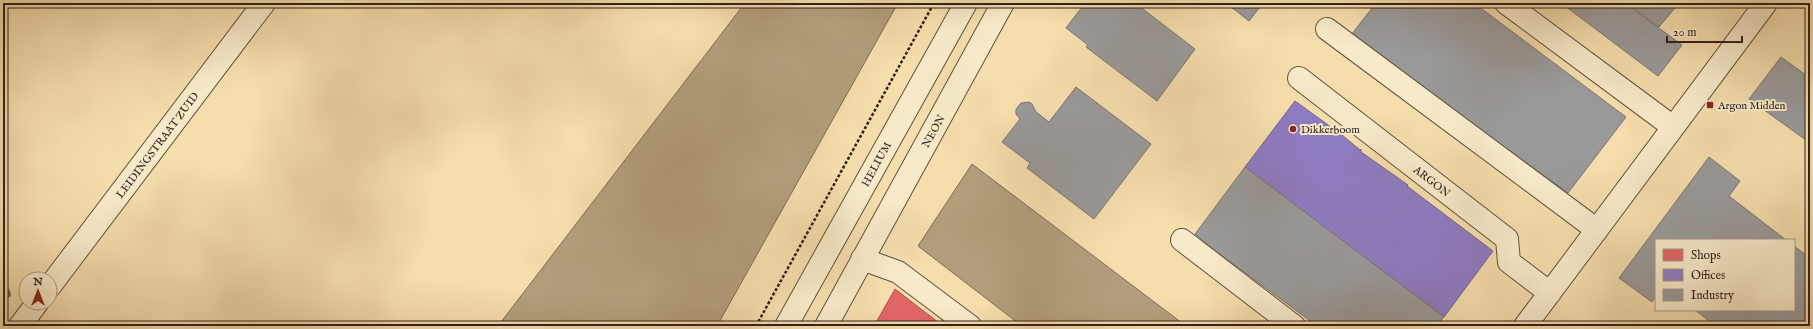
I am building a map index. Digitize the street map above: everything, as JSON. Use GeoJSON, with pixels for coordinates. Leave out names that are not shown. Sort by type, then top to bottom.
{"type":"FeatureCollection","features":[{"type":"Feature","properties":{"kind":"street","name":"LEIDINGSTRAAT ZUID"},"geometry":{"type":"LineString","coordinates":[[58,275],[264,3]]}},
{"type":"Feature","properties":{"kind":"street","name":"HELIUM"},"geometry":{"type":"LineString","coordinates":[[786,326],[966,3]]}},
{"type":"Feature","properties":{"kind":"street","name":"NEON"},"geometry":{"type":"LineString","coordinates":[[826,326],[1003,3]]}},
{"type":"Feature","properties":{"kind":"street"},"geometry":{"type":"LineString","coordinates":[[1506,3],[1673,127]]}},
{"type":"Feature","properties":{"kind":"street"},"geometry":{"type":"LineString","coordinates":[[1525,326],[1766,3]]}},
{"type":"Feature","properties":{"kind":"street"},"geometry":{"type":"LineString","coordinates":[[1327,29],[1597,230]]}},
{"type":"Feature","properties":{"kind":"street","name":"ARGON"},"geometry":{"type":"LineString","coordinates":[[1299,78],[1507,240],[1509,262],[1550,293]]}},
{"type":"Feature","properties":{"kind":"street"},"geometry":{"type":"LineString","coordinates":[[1182,240],[1294,326]]}},
{"type":"Feature","properties":{"kind":"street"},"geometry":{"type":"LineString","coordinates":[[862,259],[898,272],[970,326]]}},
{"type":"Feature","properties":{"kind":"street"},"geometry":{"type":"LineString","coordinates":[[20,326],[31,311]]}},
{"type":"Feature","properties":{"kind":"path"},"geometry":{"type":"LineString","coordinates":[[756,326],[934,3]]}},
{"type":"Feature","properties":{"kind":"shaded area"},"geometry":{"type":"Polygon","coordinates":[[[745,3],[898,3],[717,326],[498,326],[745,3]]]}},
{"type":"Feature","properties":{"kind":"shaded area"},"geometry":{"type":"Polygon","coordinates":[[[972,164],[1186,326],[1022,326],[918,246],[972,164]]]}},
{"type":"Feature","properties":{"kind":"building: Shops"},"geometry":{"type":"Polygon","coordinates":[[[895,289],[943,326],[874,326],[895,289]]]}},
{"type":"Feature","properties":{"kind":"building: Offices"},"geometry":{"type":"Polygon","coordinates":[[[1295,101],[1360,150],[1361,149],[1361,152],[1408,185],[1407,186],[1493,251],[1444,317],[1245,167],[1295,101]]]}},
{"type":"Feature","properties":{"kind":"building: Industry"},"geometry":{"type":"Polygon","coordinates":[[[1085,3],[1135,3],[1195,49],[1157,101],[1086,47],[1088,45],[1066,28],[1085,3]]]}},
{"type":"Feature","properties":{"kind":"building: Industry"},"geometry":{"type":"Polygon","coordinates":[[[1226,3],[1263,3],[1249,21],[1226,3]]]}},
{"type":"Feature","properties":{"kind":"building: Industry"},"geometry":{"type":"Polygon","coordinates":[[[1376,3],[1474,3],[1626,117],[1568,193],[1351,35],[1376,3]]]}},
{"type":"Feature","properties":{"kind":"building: Industry"},"geometry":{"type":"Polygon","coordinates":[[[1561,3],[1625,3],[1682,45],[1658,76],[1561,3]]]}},
{"type":"Feature","properties":{"kind":"building: Industry"},"geometry":{"type":"Polygon","coordinates":[[[1627,3],[1679,3],[1659,27],[1627,3]]]}},
{"type":"Feature","properties":{"kind":"building: Industry"},"geometry":{"type":"Polygon","coordinates":[[[1781,57],[1810,78],[1810,143],[1749,99],[1781,57]]]}},
{"type":"Feature","properties":{"kind":"building: Industry"},"geometry":{"type":"Polygon","coordinates":[[[1076,87],[1151,144],[1094,219],[1027,168],[1030,163],[1002,142],[1020,119],[1016,114],[1016,109],[1021,103],[1029,102],[1032,104],[1036,112],[1049,122],[1076,87]]]}},
{"type":"Feature","properties":{"kind":"building: Industry"},"geometry":{"type":"Polygon","coordinates":[[[1709,157],[1740,181],[1729,196],[1785,239],[1655,239],[1655,298],[1652,302],[1619,278],[1709,157]]]}},
{"type":"Feature","properties":{"kind":"building: Industry"},"geometry":{"type":"Polygon","coordinates":[[[1245,167],[1444,317],[1436,326],[1317,326],[1213,249],[1195,234],[1245,167]]]}},
{"type":"Feature","properties":{"kind":"building: Industry"},"geometry":{"type":"Polygon","coordinates":[[[1795,247],[1810,258],[1810,326],[1716,326],[1696,311],[1795,311],[1795,247]]]}},
{"type":"Feature","properties":{"kind":"waterway"},"geometry":{"type":"LineString","coordinates":[[3,285],[7,294]]}},
{"type":"Feature","properties":{"kind":"place","name":"Argon Midden"},"geometry":{"type":"Point","coordinates":[1710,105]}},
{"type":"Feature","properties":{"kind":"place","name":"Dikkerboom"},"geometry":{"type":"Point","coordinates":[1293,129]}}]}
